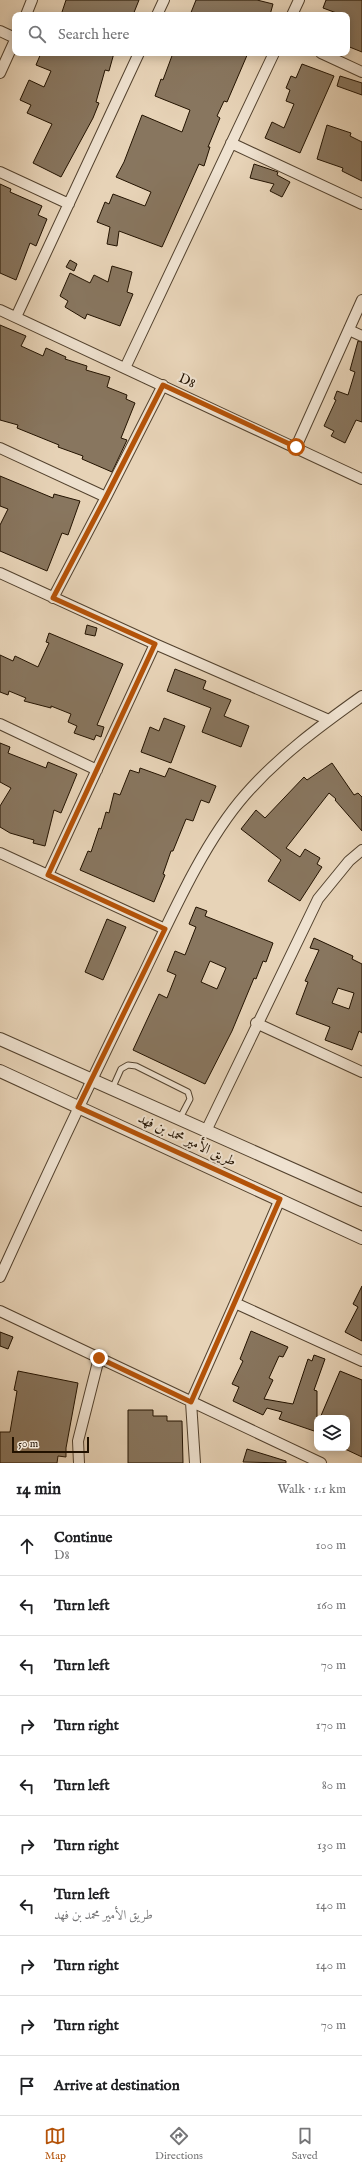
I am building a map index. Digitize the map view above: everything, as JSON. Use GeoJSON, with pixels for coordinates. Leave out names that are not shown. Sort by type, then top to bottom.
{"type":"FeatureCollection","features":[{"type":"Feature","properties":{"kind":"street"},"geometry":{"type":"LineString","coordinates":[[27,12],[32,0]]}},
{"type":"Feature","properties":{"kind":"street"},"geometry":{"type":"LineString","coordinates":[[158,12],[164,0]]}},
{"type":"Feature","properties":{"kind":"street"},"geometry":{"type":"LineString","coordinates":[[293,12],[299,0]]}},
{"type":"Feature","properties":{"kind":"street"},"geometry":{"type":"LineString","coordinates":[[0,31],[12,37]]}},
{"type":"Feature","properties":{"kind":"street"},"geometry":{"type":"LineString","coordinates":[[0,73],[12,46]]}},
{"type":"Feature","properties":{"kind":"street"},"geometry":{"type":"LineString","coordinates":[[16,317],[138,56]]}},
{"type":"Feature","properties":{"kind":"street"},"geometry":{"type":"LineString","coordinates":[[125,368],[273,56]]}},
{"type":"Feature","properties":{"kind":"street"},"geometry":{"type":"LineString","coordinates":[[327,56],[362,72]]}},
{"type":"Feature","properties":{"kind":"street"},"geometry":{"type":"LineString","coordinates":[[231,143],[362,204]]}},
{"type":"Feature","properties":{"kind":"street"},"geometry":{"type":"LineString","coordinates":[[0,172],[69,204]]}},
{"type":"Feature","properties":{"kind":"street"},"geometry":{"type":"LineString","coordinates":[[296,447],[362,300]]}},
{"type":"Feature","properties":{"kind":"street","name":"D8"},"geometry":{"type":"LineString","coordinates":[[0,310],[362,479]]}},
{"type":"Feature","properties":{"kind":"street"},"geometry":{"type":"LineString","coordinates":[[349,330],[362,336]]}},
{"type":"Feature","properties":{"kind":"street"},"geometry":{"type":"LineString","coordinates":[[53,598],[163,385]]}},
{"type":"Feature","properties":{"kind":"street"},"geometry":{"type":"LineString","coordinates":[[0,448],[106,497]]}},
{"type":"Feature","properties":{"kind":"street"},"geometry":{"type":"LineString","coordinates":[[0,573],[155,644],[329,720]]}},
{"type":"Feature","properties":{"kind":"street"},"geometry":{"type":"LineString","coordinates":[[48,875],[155,644]]}},
{"type":"Feature","properties":{"kind":"street"},"geometry":{"type":"LineString","coordinates":[[0,1277],[3,1260],[165,929],[203,858],[245,796],[293,748],[362,696]]}},
{"type":"Feature","properties":{"kind":"street"},"geometry":{"type":"LineString","coordinates":[[0,724],[97,770]]}},
{"type":"Feature","properties":{"kind":"street"},"geometry":{"type":"LineString","coordinates":[[206,1131],[256,1023],[318,899],[349,860],[362,850]]}},
{"type":"Feature","properties":{"kind":"street"},"geometry":{"type":"LineString","coordinates":[[1,855],[165,929]]}},
{"type":"Feature","properties":{"kind":"street"},"geometry":{"type":"LineString","coordinates":[[256,1023],[362,1072]]}},
{"type":"Feature","properties":{"kind":"street","name":"طريق الأمير محمد بن فهد"},"geometry":{"type":"LineString","coordinates":[[0,1039],[111,1090],[362,1200]]}},
{"type":"Feature","properties":{"kind":"street","name":"طريق الأمير محمد بن فهد"},"geometry":{"type":"LineString","coordinates":[[0,1071],[362,1238]]}},
{"type":"Feature","properties":{"kind":"street"},"geometry":{"type":"LineString","coordinates":[[195,1463],[191,1402],[280,1199]]}},
{"type":"Feature","properties":{"kind":"street"},"geometry":{"type":"LineString","coordinates":[[235,1303],[362,1361]]}},
{"type":"Feature","properties":{"kind":"street"},"geometry":{"type":"LineString","coordinates":[[0,1311],[320,1463]]}},
{"type":"Feature","properties":{"kind":"street"},"geometry":{"type":"LineString","coordinates":[[79,1463],[78,1441],[99,1358]]}},
{"type":"Feature","properties":{"kind":"lane"},"geometry":{"type":"LineString","coordinates":[[111,1090],[121,1069],[128,1064],[142,1069],[188,1092],[190,1099],[179,1120]]}},
{"type":"Feature","properties":{"kind":"building"},"geometry":{"type":"Polygon","coordinates":[[[66,0],[139,0],[134,12],[62,12],[66,0]]]}},
{"type":"Feature","properties":{"kind":"building"},"geometry":{"type":"Polygon","coordinates":[[[196,0],[257,0],[273,4],[271,12],[191,12],[196,0]]]}},
{"type":"Feature","properties":{"kind":"building"},"geometry":{"type":"Polygon","coordinates":[[[326,0],[362,0],[362,52],[350,47],[350,12],[334,12],[323,8],[326,0]]]}},
{"type":"Feature","properties":{"kind":"building"},"geometry":{"type":"Polygon","coordinates":[[[40,56],[113,56],[109,71],[105,70],[96,102],[99,103],[93,118],[61,177],[33,163],[52,124],[27,113],[31,105],[20,100],[29,80],[44,87],[51,71],[36,65],[40,56]]]}},
{"type":"Feature","properties":{"kind":"building"},"geometry":{"type":"Polygon","coordinates":[[[172,56],[247,56],[227,102],[224,101],[217,116],[220,118],[208,147],[210,147],[204,166],[199,164],[162,247],[119,231],[117,246],[107,244],[110,227],[97,222],[105,202],[109,204],[113,194],[145,206],[151,192],[116,177],[124,162],[142,115],[182,132],[190,110],[155,96],[161,79],[163,80],[172,56]]]}},
{"type":"Feature","properties":{"kind":"building"},"geometry":{"type":"Polygon","coordinates":[[[302,64],[334,76],[300,153],[265,138],[272,122],[284,128],[294,104],[286,101],[290,90],[286,88],[291,76],[296,78],[302,64]]]}},
{"type":"Feature","properties":{"kind":"building"},"geometry":{"type":"Polygon","coordinates":[[[340,76],[362,83],[362,95],[337,86],[340,76]]]}},
{"type":"Feature","properties":{"kind":"building"},"geometry":{"type":"Polygon","coordinates":[[[327,125],[351,133],[350,136],[362,142],[362,181],[342,171],[343,168],[317,159],[327,125]]]}},
{"type":"Feature","properties":{"kind":"building"},"geometry":{"type":"Polygon","coordinates":[[[254,164],[278,172],[277,175],[290,182],[282,197],[270,191],[274,184],[250,178],[254,164]]]}},
{"type":"Feature","properties":{"kind":"building"},"geometry":{"type":"Polygon","coordinates":[[[0,184],[11,189],[10,192],[42,206],[38,215],[47,219],[36,246],[30,243],[16,280],[0,273],[0,184]]]}},
{"type":"Feature","properties":{"kind":"building"},"geometry":{"type":"Polygon","coordinates":[[[70,260],[77,264],[74,271],[66,267],[70,260]]]}},
{"type":"Feature","properties":{"kind":"building"},"geometry":{"type":"Polygon","coordinates":[[[112,266],[132,272],[127,292],[133,294],[120,326],[87,314],[85,319],[65,307],[68,301],[60,296],[70,273],[90,283],[94,275],[108,282],[112,266]]]}},
{"type":"Feature","properties":{"kind":"building"},"geometry":{"type":"Polygon","coordinates":[[[0,325],[26,336],[21,346],[43,356],[46,348],[66,357],[65,359],[87,366],[86,370],[110,377],[107,387],[127,395],[126,399],[135,403],[121,438],[127,440],[112,472],[82,459],[83,456],[58,447],[59,445],[17,428],[18,425],[0,420],[0,325]]]}},
{"type":"Feature","properties":{"kind":"building"},"geometry":{"type":"Polygon","coordinates":[[[358,341],[362,342],[362,422],[356,420],[345,443],[331,436],[334,431],[324,426],[336,400],[334,399],[337,391],[348,395],[355,372],[350,370],[358,341]]]}},
{"type":"Feature","properties":{"kind":"building"},"geometry":{"type":"Polygon","coordinates":[[[0,476],[53,498],[54,494],[80,501],[68,535],[62,533],[47,571],[0,551],[0,525],[8,509],[0,506],[0,476]]]}},
{"type":"Feature","properties":{"kind":"building"},"geometry":{"type":"Polygon","coordinates":[[[87,625],[97,628],[95,636],[85,634],[87,625]]]}},
{"type":"Feature","properties":{"kind":"building"},"geometry":{"type":"Polygon","coordinates":[[[49,633],[123,664],[97,725],[104,727],[101,737],[96,735],[94,740],[74,733],[77,726],[68,722],[71,714],[51,706],[51,708],[24,701],[26,698],[9,691],[8,695],[0,692],[0,655],[13,661],[15,656],[38,667],[49,643],[46,642],[49,633]]]}},
{"type":"Feature","properties":{"kind":"building"},"geometry":{"type":"Polygon","coordinates":[[[175,669],[206,681],[203,689],[231,700],[224,716],[249,726],[241,747],[202,732],[211,708],[167,691],[175,669]]]}},
{"type":"Feature","properties":{"kind":"building"},"geometry":{"type":"Polygon","coordinates":[[[164,718],[185,726],[171,763],[141,752],[150,727],[159,731],[164,718]]]}},
{"type":"Feature","properties":{"kind":"building"},"geometry":{"type":"Polygon","coordinates":[[[0,743],[10,747],[8,753],[46,768],[48,762],[77,774],[61,813],[54,810],[45,846],[33,843],[34,840],[10,833],[0,827],[0,806],[11,788],[0,782],[0,743]]]}},
{"type":"Feature","properties":{"kind":"building"},"geometry":{"type":"Polygon","coordinates":[[[332,763],[354,795],[358,793],[362,797],[362,831],[335,800],[336,799],[329,793],[286,848],[300,857],[305,849],[320,858],[317,864],[322,867],[300,901],[268,881],[281,860],[241,829],[256,810],[265,818],[304,777],[307,780],[332,763]]]}},
{"type":"Feature","properties":{"kind":"building"},"geometry":{"type":"Polygon","coordinates":[[[140,768],[165,777],[169,768],[216,786],[209,803],[201,800],[193,821],[186,819],[173,851],[171,851],[163,874],[165,875],[154,902],[80,870],[88,851],[91,852],[99,828],[101,829],[106,812],[109,813],[114,793],[120,795],[130,770],[139,773],[140,768]]]}},
{"type":"Feature","properties":{"kind":"building"},"geometry":{"type":"Polygon","coordinates":[[[196,907],[207,911],[205,916],[273,943],[266,962],[263,961],[256,979],[254,978],[232,1031],[205,1084],[133,1050],[159,994],[167,998],[176,975],[167,971],[175,951],[185,955],[196,927],[189,924],[196,907]],[[210,961],[201,982],[217,989],[226,968],[210,961]]]}},
{"type":"Feature","properties":{"kind":"building"},"geometry":{"type":"Polygon","coordinates":[[[107,919],[126,927],[103,980],[85,972],[107,919]]]}},
{"type":"Feature","properties":{"kind":"building"},"geometry":{"type":"Polygon","coordinates":[[[314,938],[353,956],[352,959],[362,964],[362,1033],[359,1031],[352,1050],[325,1040],[330,1027],[296,1014],[308,982],[305,981],[319,950],[310,948],[314,938]],[[338,988],[332,1003],[349,1009],[354,993],[338,988]]]}},
{"type":"Feature","properties":{"kind":"building"},"geometry":{"type":"Polygon","coordinates":[[[362,1286],[362,1341],[345,1332],[358,1307],[353,1304],[362,1286]]]}},
{"type":"Feature","properties":{"kind":"building"},"geometry":{"type":"Polygon","coordinates":[[[251,1331],[288,1347],[283,1357],[279,1356],[269,1378],[273,1380],[264,1399],[293,1404],[308,1359],[312,1361],[314,1355],[325,1359],[314,1390],[317,1391],[317,1415],[314,1415],[314,1431],[279,1419],[282,1412],[267,1408],[263,1415],[233,1401],[239,1387],[232,1384],[243,1361],[240,1359],[251,1331]]]}},
{"type":"Feature","properties":{"kind":"building"},"geometry":{"type":"Polygon","coordinates":[[[0,1332],[13,1337],[8,1349],[0,1346],[0,1332]]]}},
{"type":"Feature","properties":{"kind":"building"},"geometry":{"type":"Polygon","coordinates":[[[18,1371],[78,1383],[66,1448],[66,1457],[58,1456],[57,1463],[0,1463],[0,1432],[10,1432],[17,1391],[14,1390],[18,1371]]]}},
{"type":"Feature","properties":{"kind":"building"},"geometry":{"type":"Polygon","coordinates":[[[340,1371],[362,1380],[362,1457],[349,1451],[350,1415],[321,1415],[340,1371]]]}},
{"type":"Feature","properties":{"kind":"building"},"geometry":{"type":"Polygon","coordinates":[[[128,1410],[153,1410],[153,1416],[167,1416],[167,1421],[182,1421],[183,1463],[128,1463],[128,1410]]]}},
{"type":"Feature","properties":{"kind":"building"},"geometry":{"type":"Polygon","coordinates":[[[247,1449],[286,1461],[286,1463],[243,1462],[247,1449]]]}},
{"type":"Feature","properties":{"kind":"route"},"geometry":{"type":"LineString","coordinates":[[99,1358],[191,1402],[280,1199],[78,1107],[165,929],[48,875],[155,644],[53,598],[163,385],[296,447]]}}]}
